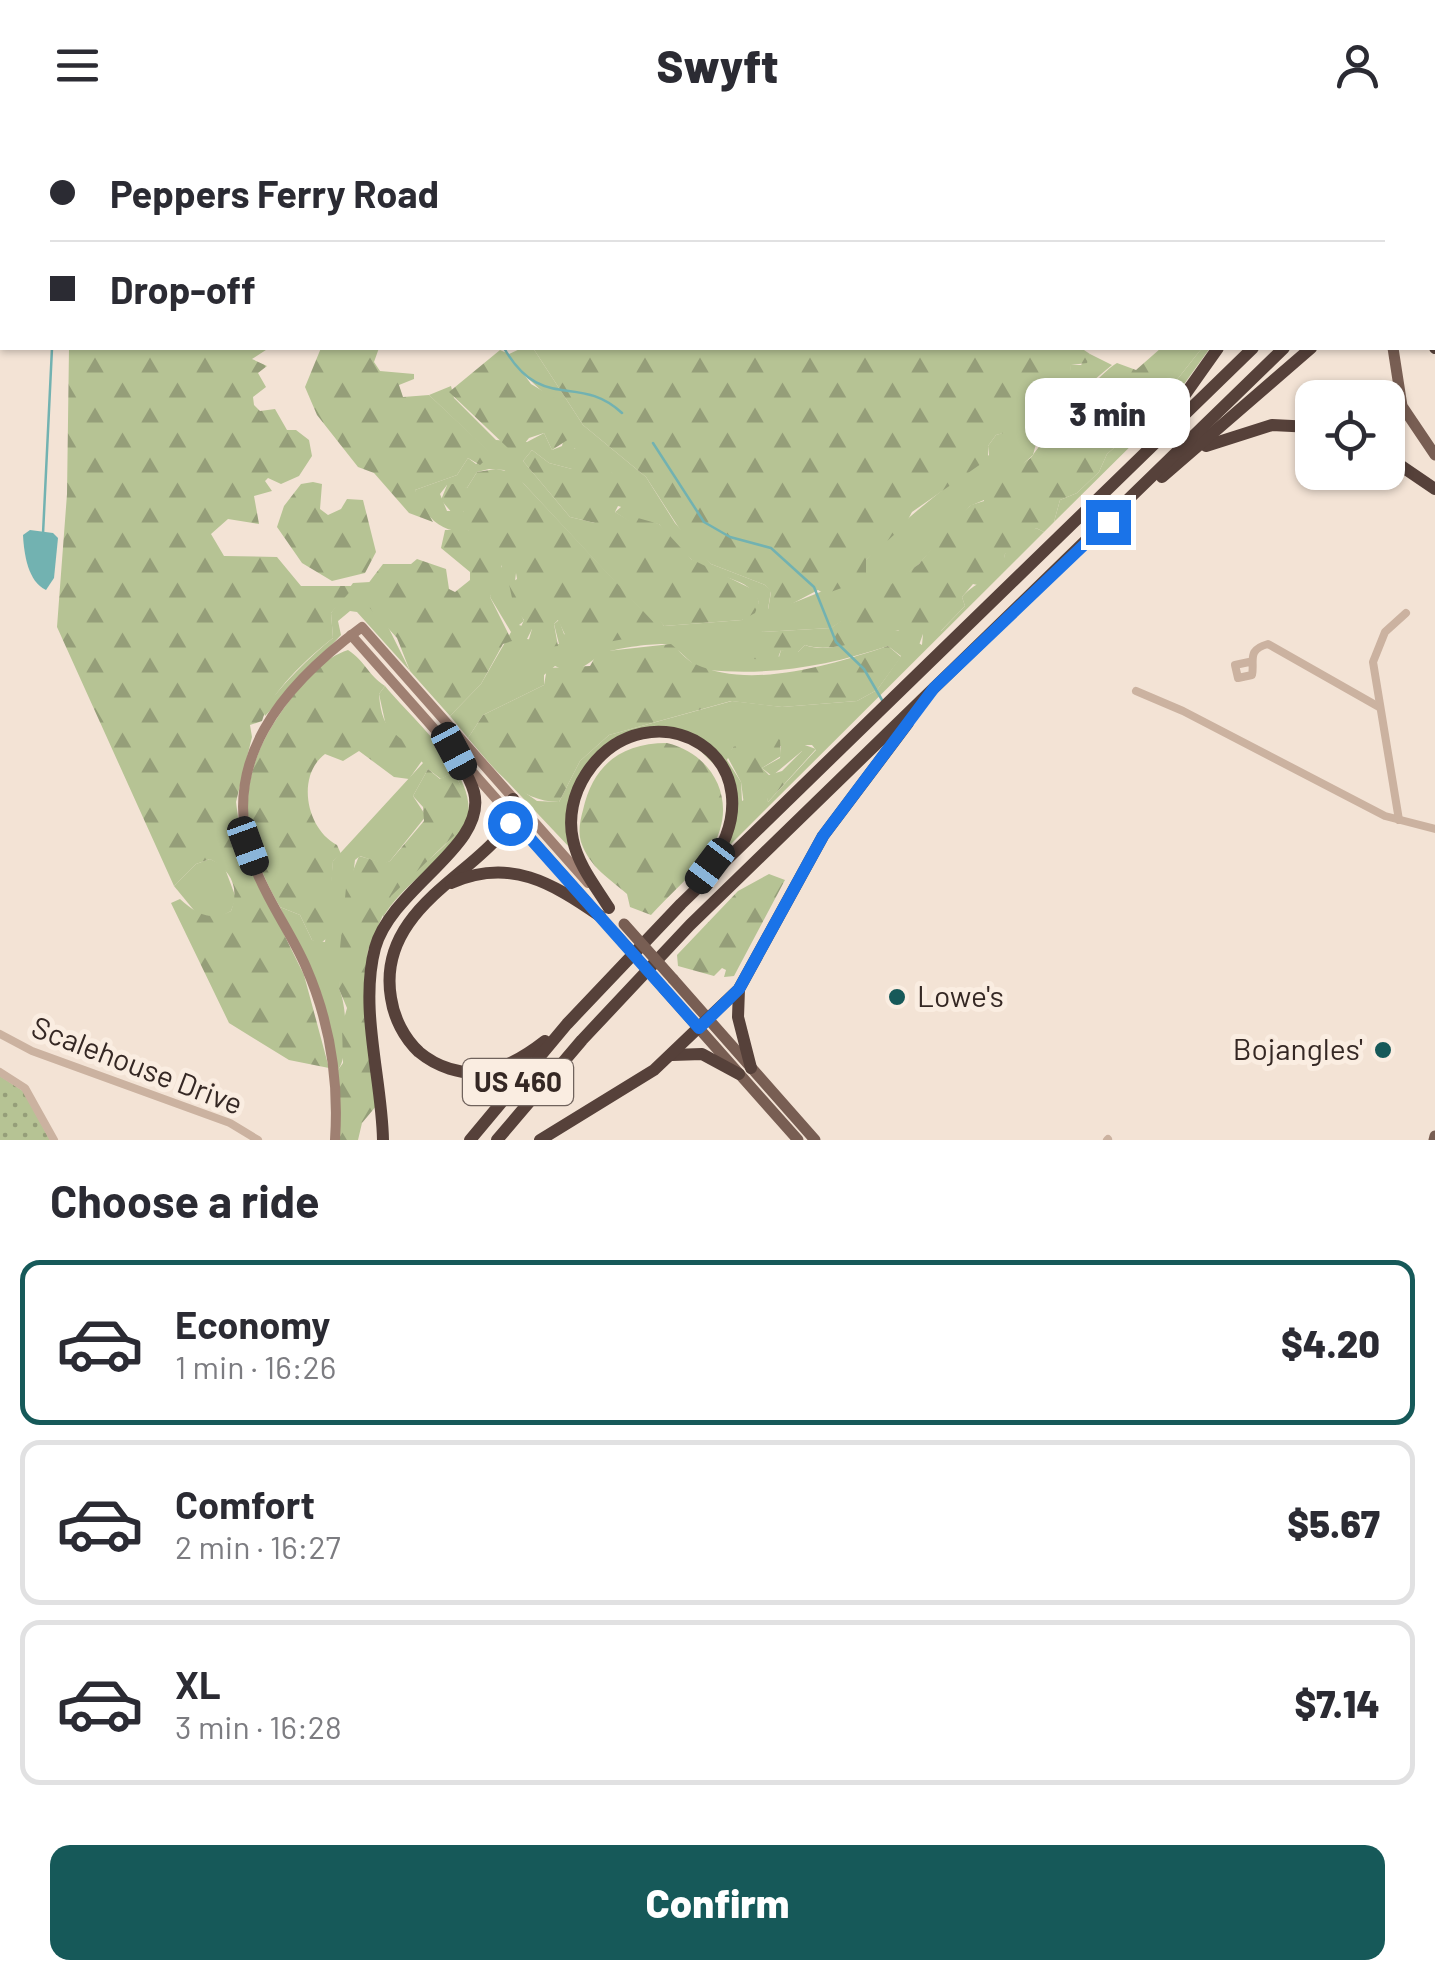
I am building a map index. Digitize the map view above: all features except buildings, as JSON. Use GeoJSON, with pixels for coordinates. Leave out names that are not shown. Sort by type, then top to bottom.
{"type":"FeatureCollection","features":[{"type":"Feature","properties":{"kind":"highway"},"geometry":{"type":"LineString","coordinates":[[1102,495],[1165,423],[1217,350]]}},
{"type":"Feature","properties":{"kind":"highway","name":"US 460"},"geometry":{"type":"LineString","coordinates":[[470,1140],[567,1024],[681,904],[1252,350]]}},
{"type":"Feature","properties":{"kind":"highway","name":"US 460"},"geometry":{"type":"LineString","coordinates":[[497,1140],[591,1030],[690,926],[1282,350]]}},
{"type":"Feature","properties":{"kind":"highway"},"geometry":{"type":"LineString","coordinates":[[1082,544],[1310,350]]}},
{"type":"Feature","properties":{"kind":"highway"},"geometry":{"type":"LineString","coordinates":[[1186,456],[1246,430],[1272,425],[1295,427]]}},
{"type":"Feature","properties":{"kind":"highway"},"geometry":{"type":"LineString","coordinates":[[1405,469],[1435,489]]}},
{"type":"Feature","properties":{"kind":"highway"},"geometry":{"type":"LineString","coordinates":[[540,1140],[629,1088],[672,1054],[739,989],[823,836],[934,688]]}},
{"type":"Feature","properties":{"kind":"highway"},"geometry":{"type":"LineString","coordinates":[[605,912],[576,851],[571,825],[575,796],[588,771],[608,750],[634,737],[660,732],[686,736],[710,749],[726,772],[734,798],[726,840],[681,904]]}},
{"type":"Feature","properties":{"kind":"highway"},"geometry":{"type":"LineString","coordinates":[[383,1140],[370,997],[372,962],[381,932],[396,906],[472,827],[474,792],[454,751]]}},
{"type":"Feature","properties":{"kind":"highway"},"geometry":{"type":"LineString","coordinates":[[513,799],[508,829],[428,899],[402,932],[390,974],[396,1017],[420,1052],[457,1071],[485,1072],[509,1064],[567,1024]]}},
{"type":"Feature","properties":{"kind":"highway"},"geometry":{"type":"LineString","coordinates":[[428,899],[466,877],[505,871],[545,880],[605,912]]}},
{"type":"Feature","properties":{"kind":"highway"},"geometry":{"type":"LineString","coordinates":[[672,1054],[702,1054],[745,1071],[738,1017],[739,989]]}},
{"type":"Feature","properties":{"kind":"main road"},"geometry":{"type":"LineString","coordinates":[[1393,350],[1402,406],[1435,455]]}},
{"type":"Feature","properties":{"kind":"main road"},"geometry":{"type":"LineString","coordinates":[[605,912],[745,1071],[798,1140]]}},
{"type":"Feature","properties":{"kind":"main road"},"geometry":{"type":"LineString","coordinates":[[745,1071],[815,1140]]}},
{"type":"Feature","properties":{"kind":"street"},"geometry":{"type":"LineString","coordinates":[[1399,820],[1372,662],[1377,647],[1406,612]]}},
{"type":"Feature","properties":{"kind":"street"},"geometry":{"type":"LineString","coordinates":[[335,1140],[335,1076],[322,1010],[305,966],[255,868],[244,835],[242,795],[250,755],[267,720],[288,694],[351,635],[362,627],[513,799],[605,912]]}},
{"type":"Feature","properties":{"kind":"street"},"geometry":{"type":"LineString","coordinates":[[351,635],[512,818],[605,912]]}},
{"type":"Feature","properties":{"kind":"street"},"geometry":{"type":"LineString","coordinates":[[1249,662],[1256,649],[1268,644],[1378,707]]}},
{"type":"Feature","properties":{"kind":"street"},"geometry":{"type":"LineString","coordinates":[[1136,692],[1399,820],[1435,829]]}},
{"type":"Feature","properties":{"kind":"street","name":"Scalehouse Drive"},"geometry":{"type":"LineString","coordinates":[[0,1034],[32,1051],[230,1124],[258,1140]]}},
{"type":"Feature","properties":{"kind":"street"},"geometry":{"type":"LineString","coordinates":[[0,1072],[25,1088],[54,1140]]}},
{"type":"Feature","properties":{"kind":"green space"},"geometry":{"type":"Polygon","coordinates":[[[69,350],[266,350],[252,359],[267,366],[258,373],[266,387],[253,397],[254,405],[260,411],[275,409],[287,430],[296,430],[309,440],[312,456],[299,476],[281,484],[268,478],[265,481],[272,491],[254,496],[259,524],[228,519],[211,534],[224,556],[277,557],[301,586],[355,586],[331,613],[333,638],[281,688],[262,721],[250,725],[252,737],[236,802],[242,849],[304,975],[329,1068],[289,1060],[229,1023],[171,903],[180,899],[204,915],[217,916],[231,911],[234,887],[223,869],[210,859],[196,864],[174,886],[57,627],[67,494],[69,350]]]}},
{"type":"Feature","properties":{"kind":"green space"},"geometry":{"type":"Polygon","coordinates":[[[320,350],[378,350],[374,362],[380,371],[414,374],[414,379],[399,385],[403,397],[429,395],[492,454],[480,465],[468,458],[457,475],[415,490],[433,522],[409,513],[374,473],[358,467],[317,415],[305,387],[320,350]]]}},
{"type":"Feature","properties":{"kind":"green space"},"geometry":{"type":"Polygon","coordinates":[[[500,350],[509,354],[531,384],[556,399],[572,437],[552,450],[544,433],[529,438],[521,448],[508,448],[449,392],[500,350]]]}},
{"type":"Feature","properties":{"kind":"green space"},"geometry":{"type":"Polygon","coordinates":[[[534,350],[583,425],[646,477],[675,523],[711,564],[765,585],[771,591],[768,609],[866,572],[866,560],[879,546],[989,455],[988,446],[996,435],[1011,428],[1061,387],[1071,365],[1081,365],[1090,354],[1112,365],[1094,380],[1068,416],[1036,444],[1033,455],[984,500],[970,506],[919,564],[874,600],[831,628],[761,632],[779,657],[781,650],[798,652],[805,645],[844,645],[892,630],[905,632],[922,645],[923,634],[941,631],[965,606],[962,597],[999,568],[1005,554],[1036,528],[1044,532],[725,850],[733,829],[732,782],[681,732],[623,744],[593,759],[579,790],[571,849],[504,778],[537,801],[559,802],[580,761],[609,735],[732,701],[782,707],[857,701],[877,690],[901,656],[888,646],[799,668],[731,672],[701,668],[663,644],[623,648],[602,654],[575,670],[555,666],[544,675],[544,685],[483,715],[468,738],[450,716],[481,684],[511,632],[490,597],[492,589],[468,530],[449,530],[434,521],[415,490],[457,475],[468,458],[476,464],[491,454],[429,395],[451,386],[454,398],[496,440],[527,442],[544,433],[552,450],[562,446],[564,430],[556,406],[509,354],[534,350]],[[574,448],[572,469],[549,463],[532,450],[523,461],[570,517],[595,523],[664,626],[742,620],[759,603],[751,589],[692,560],[659,524],[630,522],[615,512],[621,507],[612,473],[574,448]],[[504,470],[477,472],[467,488],[447,485],[440,494],[447,511],[463,511],[502,558],[501,567],[516,573],[513,598],[524,621],[519,625],[532,629],[527,639],[559,644],[554,624],[559,620],[564,634],[587,641],[622,638],[657,627],[524,484],[504,470]],[[802,745],[802,751],[772,776],[762,768],[780,758],[781,746],[733,747],[727,760],[741,782],[742,801],[766,788],[768,802],[816,750],[812,745],[802,745]]]}},
{"type":"Feature","properties":{"kind":"green space"},"geometry":{"type":"Polygon","coordinates":[[[534,350],[1084,350],[1090,354],[1087,363],[1071,365],[1070,383],[1028,411],[1011,431],[996,435],[988,446],[988,459],[912,512],[905,525],[866,560],[866,577],[825,594],[818,590],[784,608],[768,610],[771,592],[765,585],[711,564],[690,545],[646,477],[583,425],[534,350]]]}},
{"type":"Feature","properties":{"kind":"green space"},"geometry":{"type":"Polygon","coordinates":[[[1159,350],[1200,350],[1150,414],[1134,417],[1138,427],[1107,454],[1099,472],[1077,493],[1060,500],[1054,522],[1044,532],[1036,528],[1021,548],[1005,554],[1003,565],[986,587],[973,584],[962,597],[965,606],[934,638],[923,634],[919,645],[898,630],[827,648],[805,645],[795,655],[781,650],[777,660],[753,659],[739,651],[740,642],[761,632],[831,628],[919,564],[954,521],[971,505],[984,501],[996,478],[1033,455],[1109,369],[1117,363],[1136,370],[1159,350]]]}},
{"type":"Feature","properties":{"kind":"green space"},"geometry":{"type":"Polygon","coordinates":[[[1200,350],[1209,350],[1161,416],[1054,522],[1060,500],[1077,493],[1099,472],[1107,454],[1138,427],[1132,420],[1135,417],[1150,414],[1200,350]]]}},
{"type":"Feature","properties":{"kind":"green space"},"geometry":{"type":"Polygon","coordinates":[[[573,448],[593,456],[627,491],[636,511],[618,506],[615,512],[630,521],[638,518],[659,524],[691,559],[756,591],[759,603],[755,613],[742,620],[664,626],[586,533],[595,523],[570,517],[523,461],[532,450],[549,463],[572,469],[569,452],[573,448]]]}},
{"type":"Feature","properties":{"kind":"green space"},"geometry":{"type":"Polygon","coordinates":[[[477,472],[511,472],[524,484],[658,627],[657,633],[586,646],[583,641],[567,639],[558,620],[554,624],[558,646],[526,649],[532,629],[520,629],[524,620],[514,607],[509,584],[517,579],[516,573],[502,572],[497,554],[463,511],[453,514],[441,500],[447,485],[458,483],[467,488],[477,472]]]}},
{"type":"Feature","properties":{"kind":"green space"},"geometry":{"type":"Polygon","coordinates":[[[301,484],[322,484],[320,509],[328,515],[341,509],[347,499],[363,500],[376,552],[365,573],[332,581],[302,563],[277,527],[284,506],[301,484]]]}},
{"type":"Feature","properties":{"kind":"green space"},"geometry":{"type":"Polygon","coordinates":[[[445,530],[468,530],[495,562],[500,576],[490,597],[512,641],[503,644],[481,684],[450,716],[410,671],[397,638],[367,605],[364,589],[383,564],[411,564],[417,559],[446,569],[449,589],[455,592],[470,580],[470,572],[441,548],[445,530]]]}},
{"type":"Feature","properties":{"kind":"green space"},"geometry":{"type":"Polygon","coordinates":[[[370,582],[410,671],[357,612],[350,611],[338,621],[341,635],[265,716],[263,710],[279,691],[333,638],[331,613],[353,583],[370,582]]]}},
{"type":"Feature","properties":{"kind":"green space"},"geometry":{"type":"Polygon","coordinates":[[[671,644],[695,664],[740,675],[791,672],[888,646],[901,657],[877,690],[857,701],[782,707],[731,701],[609,735],[580,761],[559,802],[518,789],[468,738],[483,715],[544,685],[547,668],[590,666],[598,652],[671,644]]]}},
{"type":"Feature","properties":{"kind":"green space"},"geometry":{"type":"Polygon","coordinates":[[[348,650],[385,686],[379,694],[388,726],[424,758],[409,779],[394,777],[359,751],[343,761],[325,754],[316,764],[310,775],[308,802],[318,827],[341,854],[333,861],[328,937],[320,944],[312,940],[300,915],[280,907],[255,852],[248,801],[259,751],[272,726],[308,678],[331,658],[348,650]]]}},
{"type":"Feature","properties":{"kind":"green space"},"geometry":{"type":"Polygon","coordinates":[[[385,686],[450,761],[468,804],[466,825],[453,845],[407,888],[383,917],[385,901],[397,886],[449,841],[461,822],[463,799],[454,772],[441,779],[428,769],[413,796],[426,816],[390,861],[384,864],[360,856],[355,860],[339,989],[346,1030],[338,1070],[321,993],[280,907],[300,915],[312,940],[325,942],[333,861],[423,763],[386,726],[379,694],[385,686]]]}},
{"type":"Feature","properties":{"kind":"green space"},"geometry":{"type":"Polygon","coordinates":[[[774,735],[780,740],[781,756],[762,768],[769,775],[782,771],[802,751],[802,744],[816,749],[768,802],[765,789],[744,805],[741,782],[727,756],[733,747],[774,735]]]}},
{"type":"Feature","properties":{"kind":"green space"},"geometry":{"type":"Polygon","coordinates":[[[667,743],[684,749],[710,771],[723,801],[723,818],[709,852],[651,915],[630,907],[627,894],[595,866],[581,842],[580,826],[588,794],[602,769],[623,752],[667,743]]]}},
{"type":"Feature","properties":{"kind":"green space"},"geometry":{"type":"Polygon","coordinates":[[[428,769],[440,779],[454,772],[465,795],[464,821],[459,831],[391,896],[368,950],[364,993],[377,1105],[362,1123],[358,1140],[340,1140],[338,1070],[343,1063],[342,1026],[347,1008],[339,989],[346,888],[359,856],[390,861],[424,821],[423,807],[413,796],[428,769]]]}},
{"type":"Feature","properties":{"kind":"green space"},"geometry":{"type":"Polygon","coordinates":[[[210,859],[224,866],[236,898],[231,911],[218,918],[197,914],[174,886],[196,864],[210,859]]]}},
{"type":"Feature","properties":{"kind":"green space"},"geometry":{"type":"Polygon","coordinates":[[[769,874],[785,880],[734,976],[724,977],[726,970],[722,968],[714,976],[678,966],[677,955],[738,891],[769,874]]]}},
{"type":"Feature","properties":{"kind":"green space"},"geometry":{"type":"Polygon","coordinates":[[[0,1076],[23,1091],[50,1140],[0,1140],[0,1076]]]}},
{"type":"Feature","properties":{"kind":"water"},"geometry":{"type":"Polygon","coordinates":[[[30,530],[53,533],[58,538],[54,578],[46,590],[35,581],[26,559],[23,535],[30,530]]]}},
{"type":"Feature","properties":{"kind":"waterway"},"geometry":{"type":"LineString","coordinates":[[43,534],[52,350]]}},
{"type":"Feature","properties":{"kind":"waterway"},"geometry":{"type":"LineString","coordinates":[[505,350],[532,380],[546,387],[590,395],[622,413]]}},
{"type":"Feature","properties":{"kind":"waterway"},"geometry":{"type":"LineString","coordinates":[[653,443],[704,522],[730,537],[771,548],[814,587],[836,642],[864,669],[882,700]]}},
{"type":"Feature","properties":{"kind":"place","name":"Lowe's"},"geometry":{"type":"Point","coordinates":[897,997]}},
{"type":"Feature","properties":{"kind":"place","name":"Bojangles'"},"geometry":{"type":"Point","coordinates":[1383,1050]}},
{"type":"Feature","properties":{"kind":"route"},"geometry":{"type":"LineString","coordinates":[[510,823],[512,818],[699,1028],[739,989],[823,836],[934,688],[1108,522]]}}]}
